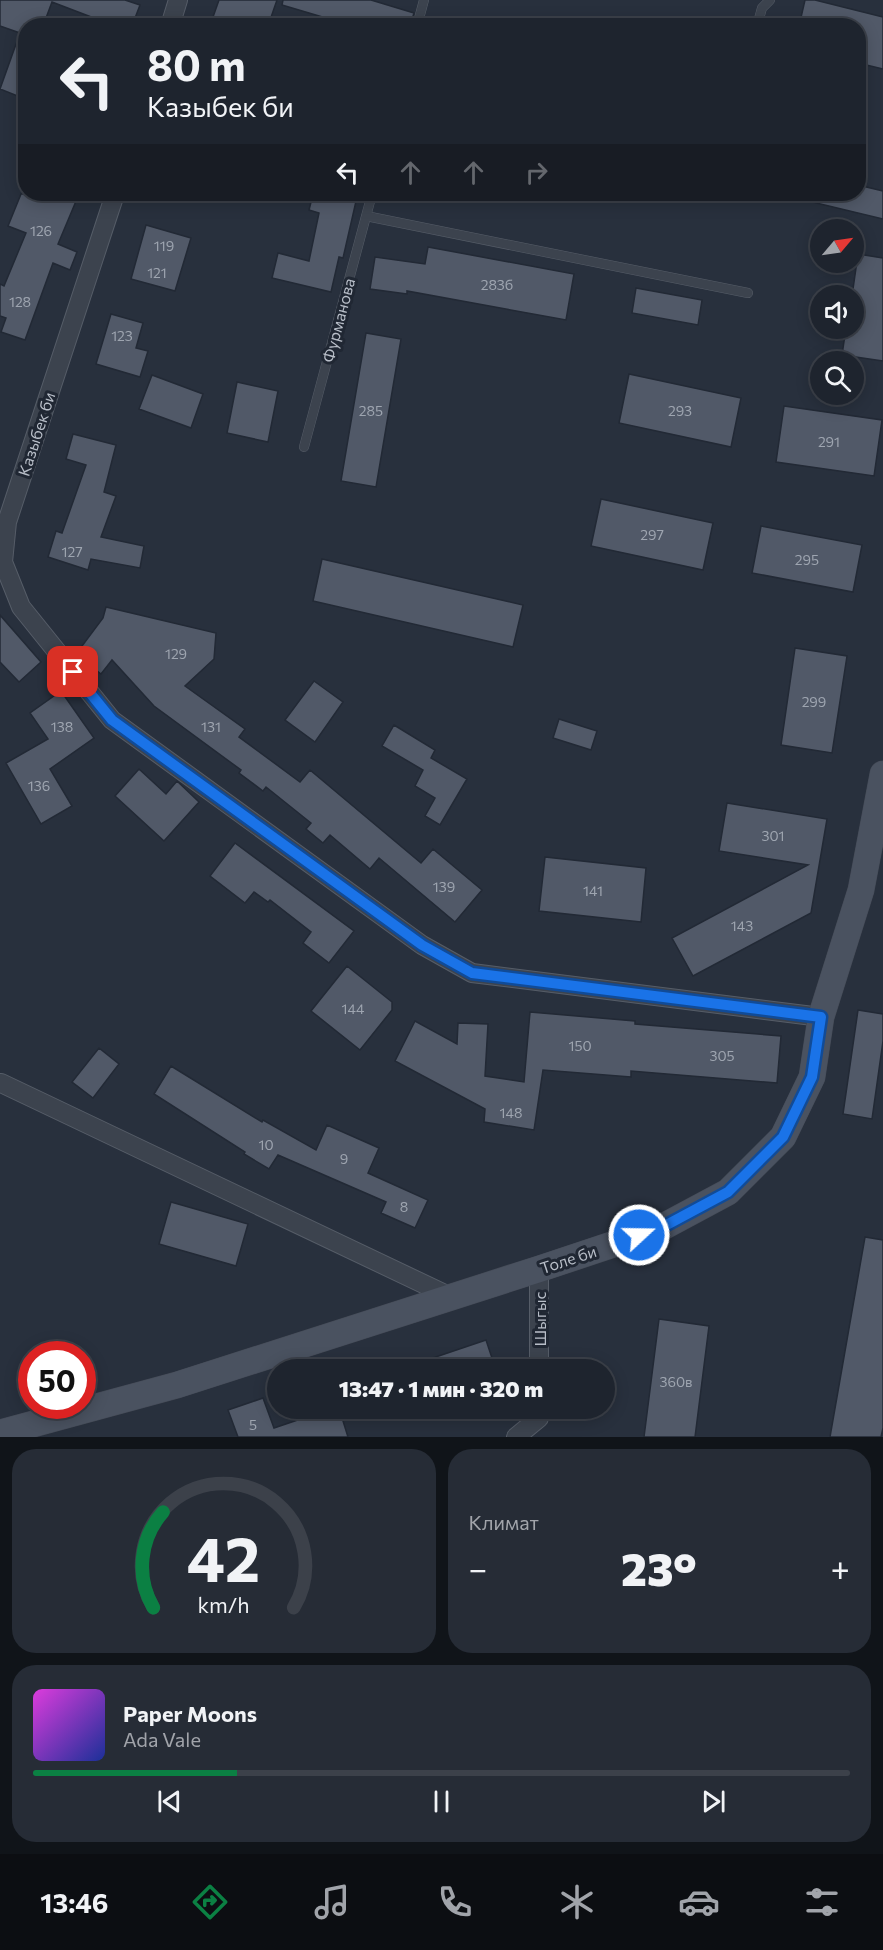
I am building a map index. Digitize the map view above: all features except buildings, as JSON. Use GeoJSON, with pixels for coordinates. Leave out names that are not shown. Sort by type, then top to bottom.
{"type":"FeatureCollection","features":[{"type":"Feature","properties":{"kind":"main road","name":"Толе би"},"geometry":{"type":"LineString","coordinates":[[0,1433],[177,1385],[539,1269],[659,1229],[728,1192],[783,1137],[812,1077],[821,1017],[861,890],[883,774]]}},
{"type":"Feature","properties":{"kind":"street"},"geometry":{"type":"LineString","coordinates":[[172,18],[178,0]]}},
{"type":"Feature","properties":{"kind":"street","name":"Казыбек би"},"geometry":{"type":"LineString","coordinates":[[112,201],[7,522],[3,562],[21,607],[112,720],[422,945],[472,973],[821,1017]]}},
{"type":"Feature","properties":{"kind":"street"},"geometry":{"type":"LineString","coordinates":[[1,1083],[451,1297]]}},
{"type":"Feature","properties":{"kind":"street","name":"Шыгыс"},"geometry":{"type":"LineString","coordinates":[[539,1269],[539,1359]]}},
{"type":"Feature","properties":{"kind":"street"},"geometry":{"type":"LineString","coordinates":[[516,1437],[533,1419]]}},
{"type":"Feature","properties":{"kind":"street"},"geometry":{"type":"LineString","coordinates":[[540,1419],[541,1437]]}},
{"type":"Feature","properties":{"kind":"lane"},"geometry":{"type":"LineString","coordinates":[[419,18],[424,0]]}},
{"type":"Feature","properties":{"kind":"lane"},"geometry":{"type":"LineString","coordinates":[[760,18],[762,8],[770,0]]}},
{"type":"Feature","properties":{"kind":"lane","name":"Фурманова"},"geometry":{"type":"LineString","coordinates":[[303,447],[370,201]]}},
{"type":"Feature","properties":{"kind":"lane"},"geometry":{"type":"LineString","coordinates":[[366,216],[748,293]]}},
{"type":"Feature","properties":{"kind":"route"},"geometry":{"type":"LineString","coordinates":[[73,672],[112,720],[422,945],[472,973],[821,1017],[812,1077],[783,1137],[728,1192],[659,1229],[639,1235]]}}]}
